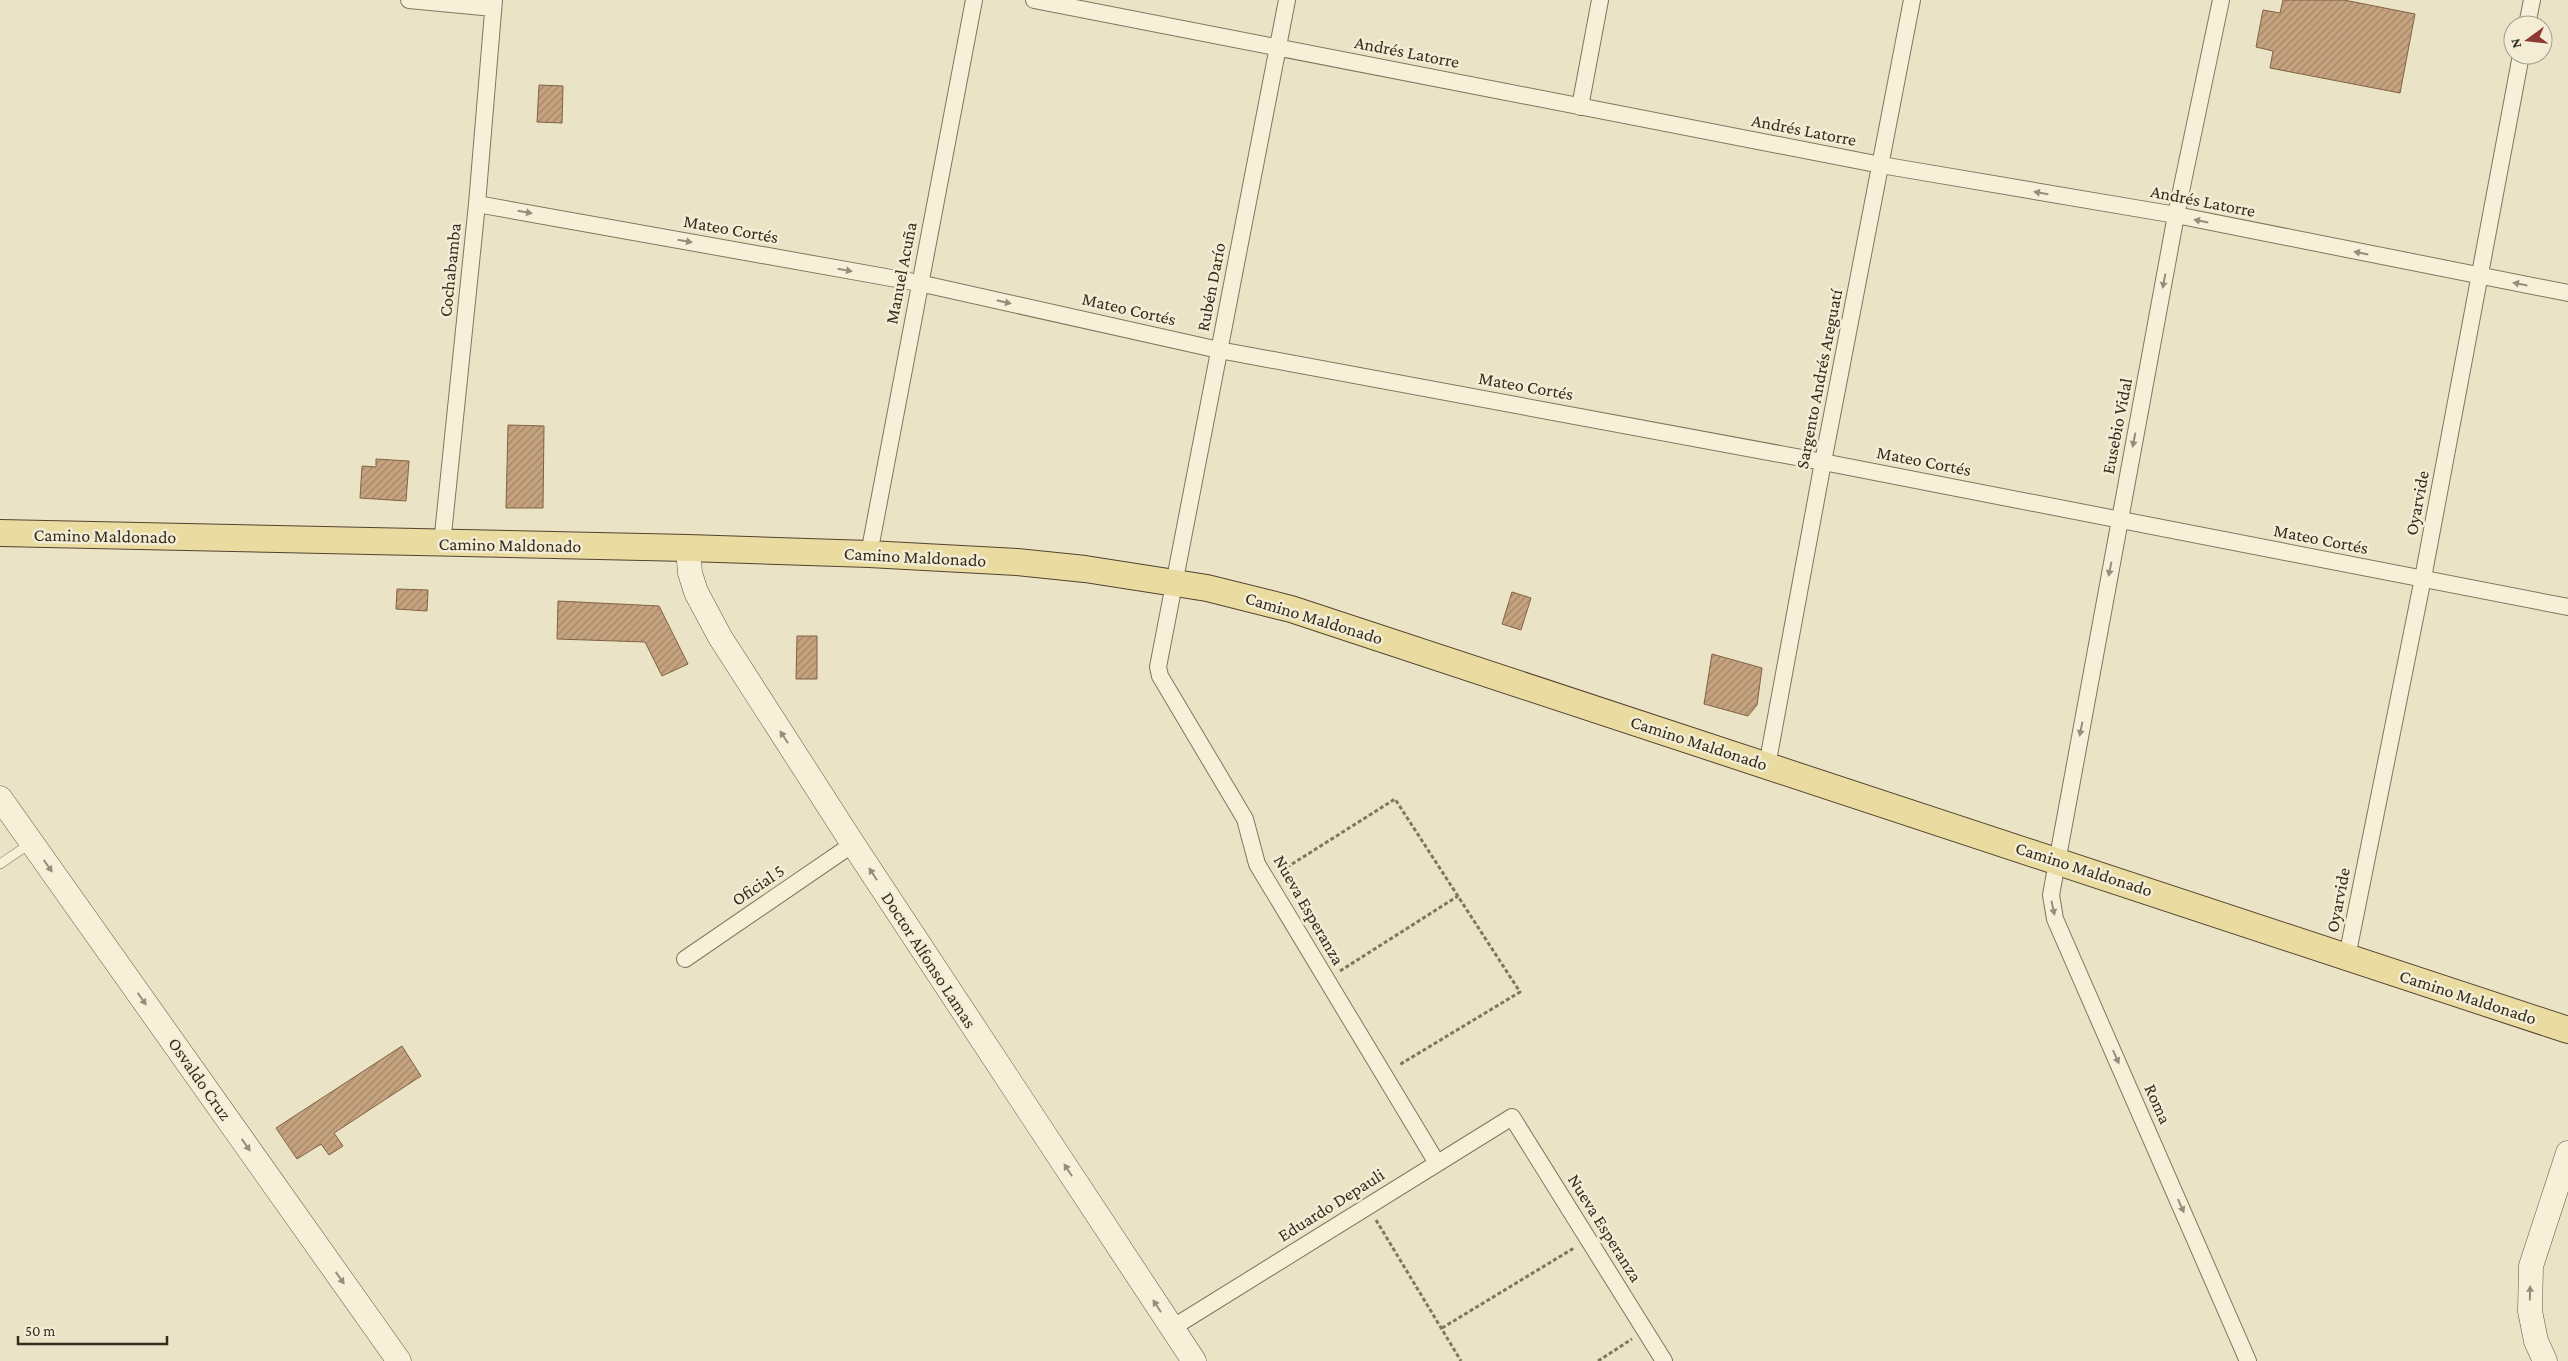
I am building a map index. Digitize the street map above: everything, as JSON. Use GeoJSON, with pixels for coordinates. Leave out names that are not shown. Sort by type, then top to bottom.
{"type":"FeatureCollection","features":[{"type":"Feature","properties":{"kind":"main road","name":"Camino Maldonado"},"geometry":{"type":"LineString","coordinates":[[0,533],[688,548],[869,554],[1017,562],[1207,588],[1291,609],[2568,1030]]}},
{"type":"Feature","properties":{"kind":"street"},"geometry":{"type":"LineString","coordinates":[[409,0],[494,4]]}},
{"type":"Feature","properties":{"kind":"street","name":"Manuel Acuña"},"geometry":{"type":"LineString","coordinates":[[869,554],[974,0]]}},
{"type":"Feature","properties":{"kind":"street","name":"Andrés Latorre"},"geometry":{"type":"LineString","coordinates":[[1034,0],[1881,165],[2176,216],[2568,294]]}},
{"type":"Feature","properties":{"kind":"street","name":"Rubén Darío"},"geometry":{"type":"LineString","coordinates":[[1176,583],[1219,350],[1288,0]]}},
{"type":"Feature","properties":{"kind":"street"},"geometry":{"type":"LineString","coordinates":[[1580,106],[1600,0]]}},
{"type":"Feature","properties":{"kind":"street","name":"Sargento Andrés Areguatí"},"geometry":{"type":"LineString","coordinates":[[1767,766],[1823,462],[1912,0]]}},
{"type":"Feature","properties":{"kind":"street","name":"Eusebio Vidal"},"geometry":{"type":"LineString","coordinates":[[2056,860],[2176,216],[2221,0]]}},
{"type":"Feature","properties":{"kind":"street"},"geometry":{"type":"LineString","coordinates":[[2529,15],[2532,0]]}},
{"type":"Feature","properties":{"kind":"street","name":"Cochabamba"},"geometry":{"type":"LineString","coordinates":[[442,544],[477,204],[494,4]]}},
{"type":"Feature","properties":{"kind":"street","name":"Oyarvide"},"geometry":{"type":"LineString","coordinates":[[2347,957],[2422,578],[2519,65]]}},
{"type":"Feature","properties":{"kind":"street","name":"Mateo Cortés"},"geometry":{"type":"LineString","coordinates":[[477,204],[919,283],[1219,350],[1823,462],[2119,521],[2568,606]]}},
{"type":"Feature","properties":{"kind":"street","name":"Doctor Alfonso Lamas"},"geometry":{"type":"LineString","coordinates":[[688,548],[690,573],[696,592],[716,630],[853,844],[1194,1361]]}},
{"type":"Feature","properties":{"kind":"street","name":"Nueva Esperanza"},"geometry":{"type":"LineString","coordinates":[[1176,583],[1158,658],[1160,676],[1245,819],[1257,864],[1437,1163]]}},
{"type":"Feature","properties":{"kind":"street","name":"Osvaldo Cruz"},"geometry":{"type":"LineString","coordinates":[[0,798],[399,1361]]}},
{"type":"Feature","properties":{"kind":"street","name":"Oficial 5"},"geometry":{"type":"LineString","coordinates":[[685,959],[853,844]]}},
{"type":"Feature","properties":{"kind":"street","name":"Roma"},"geometry":{"type":"LineString","coordinates":[[2056,860],[2051,885],[2055,919],[2248,1361]]}},
{"type":"Feature","properties":{"kind":"street","name":"Nueva Esperanza"},"geometry":{"type":"LineString","coordinates":[[1512,1116],[1664,1361]]}},
{"type":"Feature","properties":{"kind":"street","name":"Eduardo Depauli"},"geometry":{"type":"LineString","coordinates":[[1172,1328],[1512,1116]]}},
{"type":"Feature","properties":{"kind":"street"},"geometry":{"type":"LineString","coordinates":[[2546,1361],[2536,1341],[2530,1311],[2531,1266],[2568,1153]]}},
{"type":"Feature","properties":{"kind":"lane"},"geometry":{"type":"LineString","coordinates":[[0,864],[32,842]]}},
{"type":"Feature","properties":{"kind":"path"},"geometry":{"type":"LineString","coordinates":[[1267,880],[1395,799],[1520,992],[1383,1074]]}},
{"type":"Feature","properties":{"kind":"path"},"geometry":{"type":"LineString","coordinates":[[1327,980],[1458,896]]}},
{"type":"Feature","properties":{"kind":"path"},"geometry":{"type":"LineString","coordinates":[[1368,1206],[1462,1361]]}},
{"type":"Feature","properties":{"kind":"path"},"geometry":{"type":"LineString","coordinates":[[1442,1328],[1588,1239]]}},
{"type":"Feature","properties":{"kind":"path"},"geometry":{"type":"LineString","coordinates":[[1598,1361],[1645,1331]]}},
{"type":"Feature","properties":{"kind":"building"},"geometry":{"type":"Polygon","coordinates":[[[2283,0],[2344,0],[2415,14],[2400,93],[2270,68],[2273,51],[2256,47],[2263,10],[2280,13],[2283,0]]]}},
{"type":"Feature","properties":{"kind":"building"},"geometry":{"type":"Polygon","coordinates":[[[539,85],[563,86],[562,123],[537,122],[539,85]]]}},
{"type":"Feature","properties":{"kind":"building"},"geometry":{"type":"Polygon","coordinates":[[[508,425],[544,426],[543,508],[506,508],[508,425]]]}},
{"type":"Feature","properties":{"kind":"building"},"geometry":{"type":"Polygon","coordinates":[[[376,459],[409,461],[406,501],[360,498],[362,466],[376,467],[376,459]]]}},
{"type":"Feature","properties":{"kind":"building"},"geometry":{"type":"Polygon","coordinates":[[[397,589],[428,590],[427,611],[396,609],[397,589]]]}},
{"type":"Feature","properties":{"kind":"building"},"geometry":{"type":"Polygon","coordinates":[[[1512,592],[1531,598],[1521,630],[1502,624],[1512,592]]]}},
{"type":"Feature","properties":{"kind":"building"},"geometry":{"type":"Polygon","coordinates":[[[558,601],[659,606],[688,664],[662,676],[645,642],[557,639],[558,601]]]}},
{"type":"Feature","properties":{"kind":"building"},"geometry":{"type":"Polygon","coordinates":[[[797,636],[817,636],[817,679],[796,679],[797,636]]]}},
{"type":"Feature","properties":{"kind":"building"},"geometry":{"type":"Polygon","coordinates":[[[1712,654],[1762,668],[1757,705],[1748,716],[1704,704],[1712,654]]]}},
{"type":"Feature","properties":{"kind":"building"},"geometry":{"type":"Polygon","coordinates":[[[402,1046],[421,1076],[334,1133],[343,1146],[329,1155],[321,1144],[297,1159],[276,1128],[402,1046]]]}}]}
